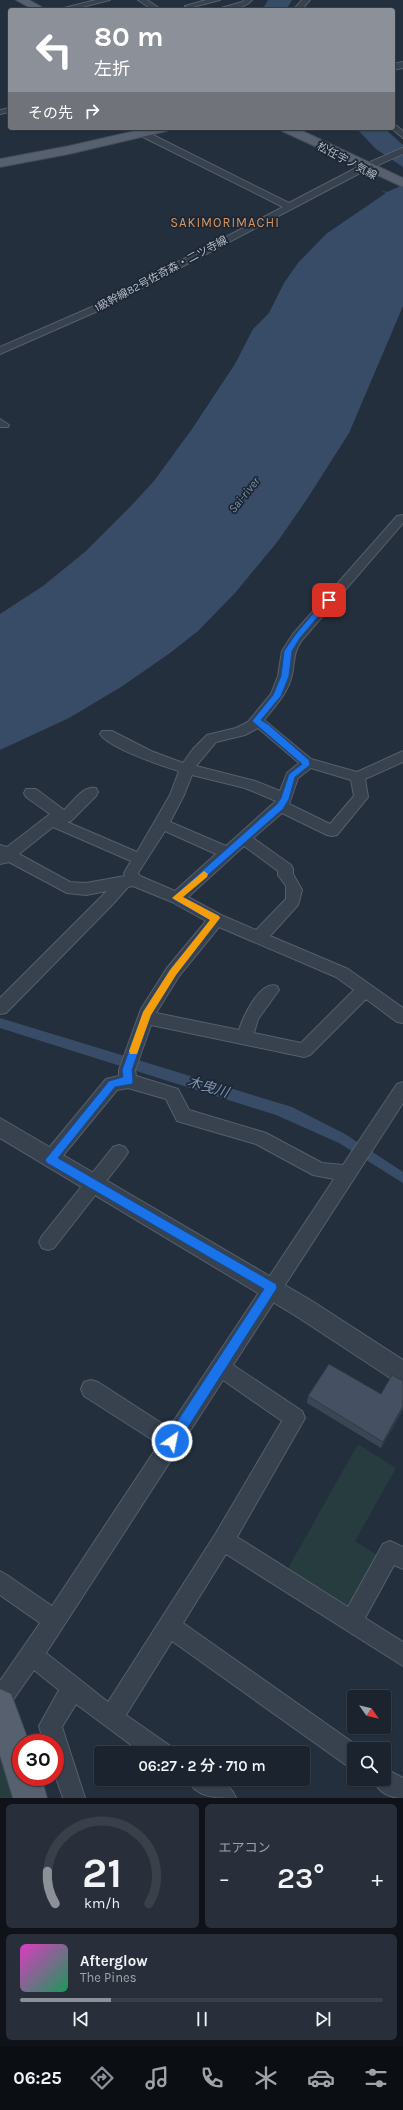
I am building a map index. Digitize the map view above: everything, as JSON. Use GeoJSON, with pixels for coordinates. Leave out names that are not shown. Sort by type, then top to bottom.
{"type":"FeatureCollection","features":[{"type":"Feature","properties":{"kind":"main road"},"geometry":{"type":"LineString","coordinates":[[21,0],[38,8]]}},
{"type":"Feature","properties":{"kind":"main road"},"geometry":{"type":"LineString","coordinates":[[0,159],[142,130]]}},
{"type":"Feature","properties":{"kind":"main road"},"geometry":{"type":"LineString","coordinates":[[0,163],[69,150],[142,130]]}},
{"type":"Feature","properties":{"kind":"main road","name":"松任宇ノ気線"},"geometry":{"type":"LineString","coordinates":[[289,130],[394,181],[403,190]]}},
{"type":"Feature","properties":{"kind":"main road"},"geometry":{"type":"LineString","coordinates":[[0,1705],[12,1742]]}},
{"type":"Feature","properties":{"kind":"main road"},"geometry":{"type":"LineString","coordinates":[[27,1786],[30,1798]]}},
{"type":"Feature","properties":{"kind":"street"},"geometry":{"type":"LineString","coordinates":[[69,8],[106,0]]}},
{"type":"Feature","properties":{"kind":"street"},"geometry":{"type":"LineString","coordinates":[[142,0],[155,8]]}},
{"type":"Feature","properties":{"kind":"street"},"geometry":{"type":"LineString","coordinates":[[193,8],[186,4],[216,0]]}},
{"type":"Feature","properties":{"kind":"street"},"geometry":{"type":"LineString","coordinates":[[227,8],[244,4],[248,0]]}},
{"type":"Feature","properties":{"kind":"street"},"geometry":{"type":"LineString","coordinates":[[299,8],[306,0]]}},
{"type":"Feature","properties":{"kind":"street"},"geometry":{"type":"LineString","coordinates":[[395,127],[403,136]]}},
{"type":"Feature","properties":{"kind":"street"},"geometry":{"type":"LineString","coordinates":[[142,130],[290,207]]}},
{"type":"Feature","properties":{"kind":"street","name":"1級幹線82号佐奇森・二ツ寺線"},"geometry":{"type":"LineString","coordinates":[[0,351],[97,308],[365,167],[403,151]]}},
{"type":"Feature","properties":{"kind":"street"},"geometry":{"type":"LineString","coordinates":[[0,1008],[129,881],[131,873],[162,824],[177,795],[187,768],[212,738],[240,732],[253,725],[277,696],[285,676],[288,651],[297,637],[400,518]]}},
{"type":"Feature","properties":{"kind":"street"},"geometry":{"type":"LineString","coordinates":[[256,721],[266,727],[306,762],[358,778],[403,756]]}},
{"type":"Feature","properties":{"kind":"street"},"geometry":{"type":"LineString","coordinates":[[107,734],[131,749],[187,768],[265,789],[282,803],[332,831],[361,797],[358,778]]}},
{"type":"Feature","properties":{"kind":"street"},"geometry":{"type":"LineString","coordinates":[[177,898],[282,803],[292,776],[306,765],[306,762]]}},
{"type":"Feature","properties":{"kind":"street"},"geometry":{"type":"LineString","coordinates":[[91,792],[66,817],[56,818],[3,856],[67,887],[86,889],[129,881],[177,898],[216,918],[342,973],[403,1017]]}},
{"type":"Feature","properties":{"kind":"street"},"geometry":{"type":"LineString","coordinates":[[31,793],[56,818],[139,859]]}},
{"type":"Feature","properties":{"kind":"street"},"geometry":{"type":"LineString","coordinates":[[162,824],[227,853]]}},
{"type":"Feature","properties":{"kind":"street"},"geometry":{"type":"LineString","coordinates":[[243,838],[286,870],[285,875],[294,884],[296,893],[293,901],[259,937]]}},
{"type":"Feature","properties":{"kind":"street"},"geometry":{"type":"LineString","coordinates":[[50,1160],[112,1084],[129,1069],[146,1018],[173,972],[216,918]]}},
{"type":"Feature","properties":{"kind":"street"},"geometry":{"type":"LineString","coordinates":[[244,1038],[251,1017],[271,990]]}},
{"type":"Feature","properties":{"kind":"street"},"geometry":{"type":"LineString","coordinates":[[146,1018],[304,1050],[365,990]]}},
{"type":"Feature","properties":{"kind":"street"},"geometry":{"type":"LineString","coordinates":[[129,1069],[172,1094],[183,1116],[260,1138],[319,1170],[346,1173]]}},
{"type":"Feature","properties":{"kind":"street"},"geometry":{"type":"LineString","coordinates":[[0,1699],[32,1655],[53,1619],[172,1441],[346,1173],[403,1089]]}},
{"type":"Feature","properties":{"kind":"street"},"geometry":{"type":"LineString","coordinates":[[0,1127],[50,1160],[272,1288],[358,1342],[403,1373]]}},
{"type":"Feature","properties":{"kind":"street"},"geometry":{"type":"LineString","coordinates":[[48,1242],[119,1152]]}},
{"type":"Feature","properties":{"kind":"street"},"geometry":{"type":"LineString","coordinates":[[111,1718],[223,1540],[295,1418],[220,1367]]}},
{"type":"Feature","properties":{"kind":"street"},"geometry":{"type":"LineString","coordinates":[[91,1389],[172,1441]]}},
{"type":"Feature","properties":{"kind":"street"},"geometry":{"type":"LineString","coordinates":[[223,1540],[403,1655]]}},
{"type":"Feature","properties":{"kind":"street"},"geometry":{"type":"LineString","coordinates":[[352,1621],[390,1551],[403,1559]]}},
{"type":"Feature","properties":{"kind":"street"},"geometry":{"type":"LineString","coordinates":[[0,1582],[53,1619]]}},
{"type":"Feature","properties":{"kind":"street"},"geometry":{"type":"LineString","coordinates":[[169,1626],[347,1752]]}},
{"type":"Feature","properties":{"kind":"street"},"geometry":{"type":"LineString","coordinates":[[32,1655],[111,1718],[151,1746]]}},
{"type":"Feature","properties":{"kind":"street"},"geometry":{"type":"LineString","coordinates":[[73,1687],[50,1726],[74,1798]]}},
{"type":"Feature","properties":{"kind":"street"},"geometry":{"type":"LineString","coordinates":[[391,1783],[403,1792]]}},
{"type":"Feature","properties":{"kind":"street"},"geometry":{"type":"LineString","coordinates":[[208,1786],[225,1798]]}},
{"type":"Feature","properties":{"kind":"green space"},"geometry":{"type":"Polygon","coordinates":[[[358,1444],[396,1468],[355,1541],[379,1556],[350,1608],[344,1611],[286,1572],[358,1444]]]}},
{"type":"Feature","properties":{"kind":"green space"},"geometry":{"type":"Polygon","coordinates":[[[0,1760],[5,1762],[16,1798],[0,1798],[0,1760]]]}},
{"type":"Feature","properties":{"kind":"water"},"geometry":{"type":"Polygon","coordinates":[[[268,0],[292,0],[287,8],[263,8],[268,0]]]}},
{"type":"Feature","properties":{"kind":"water"},"geometry":{"type":"Polygon","coordinates":[[[358,130],[386,130],[403,145],[403,167],[376,149],[358,130]]]}},
{"type":"Feature","properties":{"kind":"water","name":"Sai-river"},"geometry":{"type":"Polygon","coordinates":[[[403,185],[403,306],[349,433],[278,541],[235,593],[198,631],[170,653],[121,687],[69,718],[0,750],[0,614],[43,586],[86,551],[154,481],[192,429],[235,364],[253,329],[269,313],[284,283],[298,263],[326,234],[386,193],[380,190],[387,192],[403,185]]]}},
{"type":"Feature","properties":{"kind":"water","name":"木曳川"},"geometry":{"type":"Polygon","coordinates":[[[0,1018],[292,1107],[345,1134],[403,1172],[403,1183],[339,1143],[276,1115],[0,1028],[0,1018]]]}},
{"type":"Feature","properties":{"kind":"building"},"geometry":{"type":"Polygon","coordinates":[[[329,1364],[381,1394],[392,1375],[403,1381],[403,1406],[383,1442],[308,1396],[329,1364]]]}},
{"type":"Feature","properties":{"kind":"slow traffic"},"geometry":{"type":"LineString","coordinates":[[134,1051],[147,1014],[173,972],[216,918],[177,898],[204,874]]}},
{"type":"Feature","properties":{"kind":"district","name":"SAKIMORIMACHI"},"geometry":{"type":"Point","coordinates":[225,222]}},
{"type":"Feature","properties":{"kind":"route"},"geometry":{"type":"LineString","coordinates":[[172,1441],[272,1288],[50,1160],[112,1084],[128,1081],[127,1070],[147,1014],[173,972],[216,918],[177,898],[280,806],[285,799],[292,776],[306,765],[306,762],[266,727],[256,721],[277,696],[285,676],[288,651],[308,623],[329,600]]}}]}
